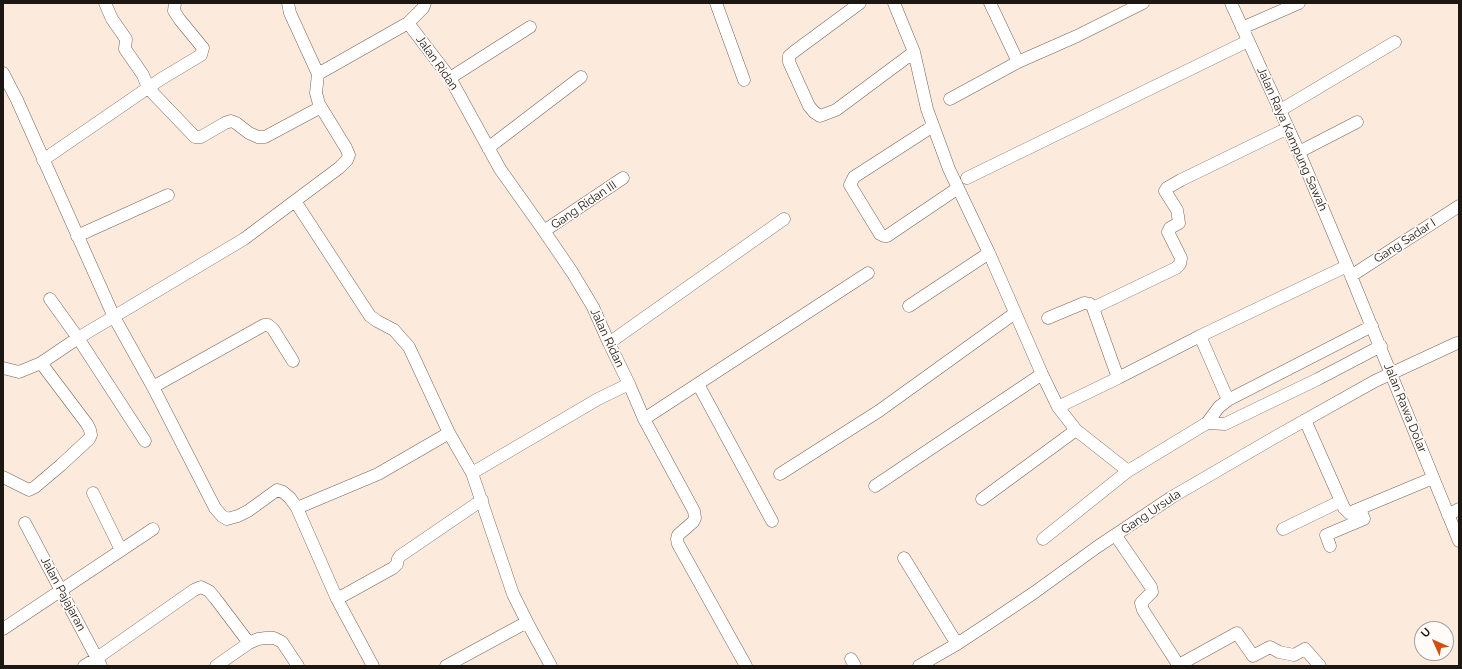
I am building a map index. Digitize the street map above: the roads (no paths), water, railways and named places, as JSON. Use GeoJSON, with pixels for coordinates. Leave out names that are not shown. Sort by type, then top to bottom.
{"type":"FeatureCollection","features":[{"type":"Feature","properties":{"kind":"street"},"geometry":{"type":"LineString","coordinates":[[105,3],[112,19],[126,39],[125,49],[143,75],[148,88],[197,138],[225,123],[231,122],[236,123],[249,133],[265,138],[321,107]]}},
{"type":"Feature","properties":{"kind":"street"},"geometry":{"type":"LineString","coordinates":[[43,160],[148,88],[201,54],[203,48],[174,11],[176,3]]}},
{"type":"Feature","properties":{"kind":"street"},"geometry":{"type":"LineString","coordinates":[[3,368],[19,372],[41,363],[78,338],[244,240],[347,160],[349,155],[346,148],[321,107],[316,93],[318,74],[290,12],[288,3]]}},
{"type":"Feature","properties":{"kind":"street"},"geometry":{"type":"LineString","coordinates":[[318,74],[408,23],[423,8],[425,3]]}},
{"type":"Feature","properties":{"kind":"street"},"geometry":{"type":"LineString","coordinates":[[716,3],[744,80]]}},
{"type":"Feature","properties":{"kind":"street"},"geometry":{"type":"LineString","coordinates":[[860,3],[789,56],[789,62],[809,106],[814,112],[820,116],[836,110],[914,52]]}},
{"type":"Feature","properties":{"kind":"street"},"geometry":{"type":"LineString","coordinates":[[894,3],[914,52],[933,126],[949,169],[989,253],[1058,407],[1076,430],[1128,471]]}},
{"type":"Feature","properties":{"kind":"street"},"geometry":{"type":"LineString","coordinates":[[990,3],[1018,62]]}},
{"type":"Feature","properties":{"kind":"street"},"geometry":{"type":"LineString","coordinates":[[950,99],[1018,62],[1077,36],[1144,3]]}},
{"type":"Feature","properties":{"kind":"street","name":"Jalan Raya Kampung Sawah"},"geometry":{"type":"LineString","coordinates":[[1231,3],[1299,152],[1349,271]]}},
{"type":"Feature","properties":{"kind":"street"},"geometry":{"type":"LineString","coordinates":[[1242,28],[1299,3]]}},
{"type":"Feature","properties":{"kind":"street","name":"Jalan Ridan"},"geometry":{"type":"LineString","coordinates":[[408,23],[450,78],[500,169],[572,272],[593,307],[608,343],[629,384],[644,419],[694,511],[695,518],[693,522],[678,535],[678,544],[746,666]]}},
{"type":"Feature","properties":{"kind":"street"},"geometry":{"type":"LineString","coordinates":[[450,78],[530,27]]}},
{"type":"Feature","properties":{"kind":"street"},"geometry":{"type":"LineString","coordinates":[[967,178],[1248,41]]}},
{"type":"Feature","properties":{"kind":"street"},"geometry":{"type":"LineString","coordinates":[[1279,111],[1394,42]]}},
{"type":"Feature","properties":{"kind":"street"},"geometry":{"type":"LineString","coordinates":[[3,73],[17,100],[114,318],[153,387],[215,508],[227,519],[238,516],[277,490],[283,492],[290,498],[297,508],[337,599],[369,664]]}},
{"type":"Feature","properties":{"kind":"street"},"geometry":{"type":"LineString","coordinates":[[488,148],[581,77]]}},
{"type":"Feature","properties":{"kind":"street"},"geometry":{"type":"LineString","coordinates":[[1299,152],[1357,122]]}},
{"type":"Feature","properties":{"kind":"street"},"geometry":{"type":"LineString","coordinates":[[933,126],[854,177],[850,185],[880,234],[884,236],[887,236],[958,188]]}},
{"type":"Feature","properties":{"kind":"street"},"geometry":{"type":"LineString","coordinates":[[1093,308],[1176,268],[1180,264],[1181,258],[1168,232],[1170,228],[1179,223],[1177,210],[1165,191],[1167,188],[1288,128]]}},
{"type":"Feature","properties":{"kind":"street","name":"Gang Ridan III"},"geometry":{"type":"LineString","coordinates":[[544,231],[623,178]]}},
{"type":"Feature","properties":{"kind":"street"},"geometry":{"type":"LineString","coordinates":[[77,236],[168,195]]}},
{"type":"Feature","properties":{"kind":"street"},"geometry":{"type":"LineString","coordinates":[[295,201],[370,316],[394,330],[409,347],[449,433],[472,473],[507,579],[527,622],[551,666]]}},
{"type":"Feature","properties":{"kind":"street","name":"Gang Sadar I"},"geometry":{"type":"LineString","coordinates":[[1058,407],[1200,336],[1349,271],[1459,206]]}},
{"type":"Feature","properties":{"kind":"street"},"geometry":{"type":"LineString","coordinates":[[608,343],[784,219]]}},
{"type":"Feature","properties":{"kind":"street"},"geometry":{"type":"LineString","coordinates":[[909,306],[989,253]]}},
{"type":"Feature","properties":{"kind":"street","name":"Jalan Rawa Dolar"},"geometry":{"type":"LineString","coordinates":[[1349,271],[1434,478],[1454,512],[1459,541]]}},
{"type":"Feature","properties":{"kind":"street"},"geometry":{"type":"LineString","coordinates":[[644,419],[868,273]]}},
{"type":"Feature","properties":{"kind":"street"},"geometry":{"type":"LineString","coordinates":[[50,300],[78,338],[145,441]]}},
{"type":"Feature","properties":{"kind":"street"},"geometry":{"type":"LineString","coordinates":[[1048,318],[1084,303],[1090,304],[1093,308],[1118,378]]}},
{"type":"Feature","properties":{"kind":"street"},"geometry":{"type":"LineString","coordinates":[[780,474],[879,411],[1015,313]]}},
{"type":"Feature","properties":{"kind":"street"},"geometry":{"type":"LineString","coordinates":[[153,387],[264,325],[268,325],[273,329],[293,361]]}},
{"type":"Feature","properties":{"kind":"street"},"geometry":{"type":"LineString","coordinates":[[1043,539],[1128,471],[1207,423],[1219,407],[1228,400],[1372,326]]}},
{"type":"Feature","properties":{"kind":"street"},"geometry":{"type":"LineString","coordinates":[[1200,336],[1228,400]]}},
{"type":"Feature","properties":{"kind":"street","name":"Gang Ursula"},"geometry":{"type":"LineString","coordinates":[[919,666],[957,644],[1035,592],[1097,547],[1116,536],[1172,496],[1391,373],[1457,344]]}},
{"type":"Feature","properties":{"kind":"street"},"geometry":{"type":"LineString","coordinates":[[1207,423],[1225,424],[1318,379],[1380,346]]}},
{"type":"Feature","properties":{"kind":"street"},"geometry":{"type":"LineString","coordinates":[[3,477],[29,490],[35,487],[61,465],[89,439],[91,435],[87,424],[41,363]]}},
{"type":"Feature","properties":{"kind":"street"},"geometry":{"type":"LineString","coordinates":[[875,486],[1042,374]]}},
{"type":"Feature","properties":{"kind":"street"},"geometry":{"type":"LineString","coordinates":[[472,473],[598,399],[629,384]]}},
{"type":"Feature","properties":{"kind":"street"},"geometry":{"type":"LineString","coordinates":[[698,384],[772,521]]}},
{"type":"Feature","properties":{"kind":"street"},"geometry":{"type":"LineString","coordinates":[[1305,420],[1341,501],[1346,511],[1349,513],[1434,478]]}},
{"type":"Feature","properties":{"kind":"street"},"geometry":{"type":"LineString","coordinates":[[982,499],[1076,430]]}},
{"type":"Feature","properties":{"kind":"street"},"geometry":{"type":"LineString","coordinates":[[297,508],[378,474],[449,433]]}},
{"type":"Feature","properties":{"kind":"street"},"geometry":{"type":"LineString","coordinates":[[93,493],[121,550]]}},
{"type":"Feature","properties":{"kind":"street"},"geometry":{"type":"LineString","coordinates":[[337,599],[393,568],[397,564],[400,556],[482,500]]}},
{"type":"Feature","properties":{"kind":"street"},"geometry":{"type":"LineString","coordinates":[[1283,529],[1341,501]]}},
{"type":"Feature","properties":{"kind":"street"},"geometry":{"type":"LineString","coordinates":[[1330,546],[1326,535],[1364,519],[1360,509]]}},
{"type":"Feature","properties":{"kind":"street","name":"Jalan Pajajaran"},"geometry":{"type":"LineString","coordinates":[[25,523],[99,662]]}},
{"type":"Feature","properties":{"kind":"street"},"geometry":{"type":"LineString","coordinates":[[3,629],[153,529]]}},
{"type":"Feature","properties":{"kind":"street"},"geometry":{"type":"LineString","coordinates":[[1116,536],[1151,588],[1152,592],[1141,603],[1143,610],[1178,666],[1238,633],[1253,656],[1270,647],[1279,652],[1294,655],[1305,649],[1320,666]]}},
{"type":"Feature","properties":{"kind":"street"},"geometry":{"type":"LineString","coordinates":[[904,558],[957,644]]}},
{"type":"Feature","properties":{"kind":"street"},"geometry":{"type":"LineString","coordinates":[[84,666],[99,662],[194,590],[201,587],[209,591],[215,598],[249,643]]}},
{"type":"Feature","properties":{"kind":"street"},"geometry":{"type":"LineString","coordinates":[[446,666],[527,622]]}},
{"type":"Feature","properties":{"kind":"street"},"geometry":{"type":"LineString","coordinates":[[216,666],[249,643],[258,639],[266,638],[274,638],[282,642],[298,666]]}}]}
